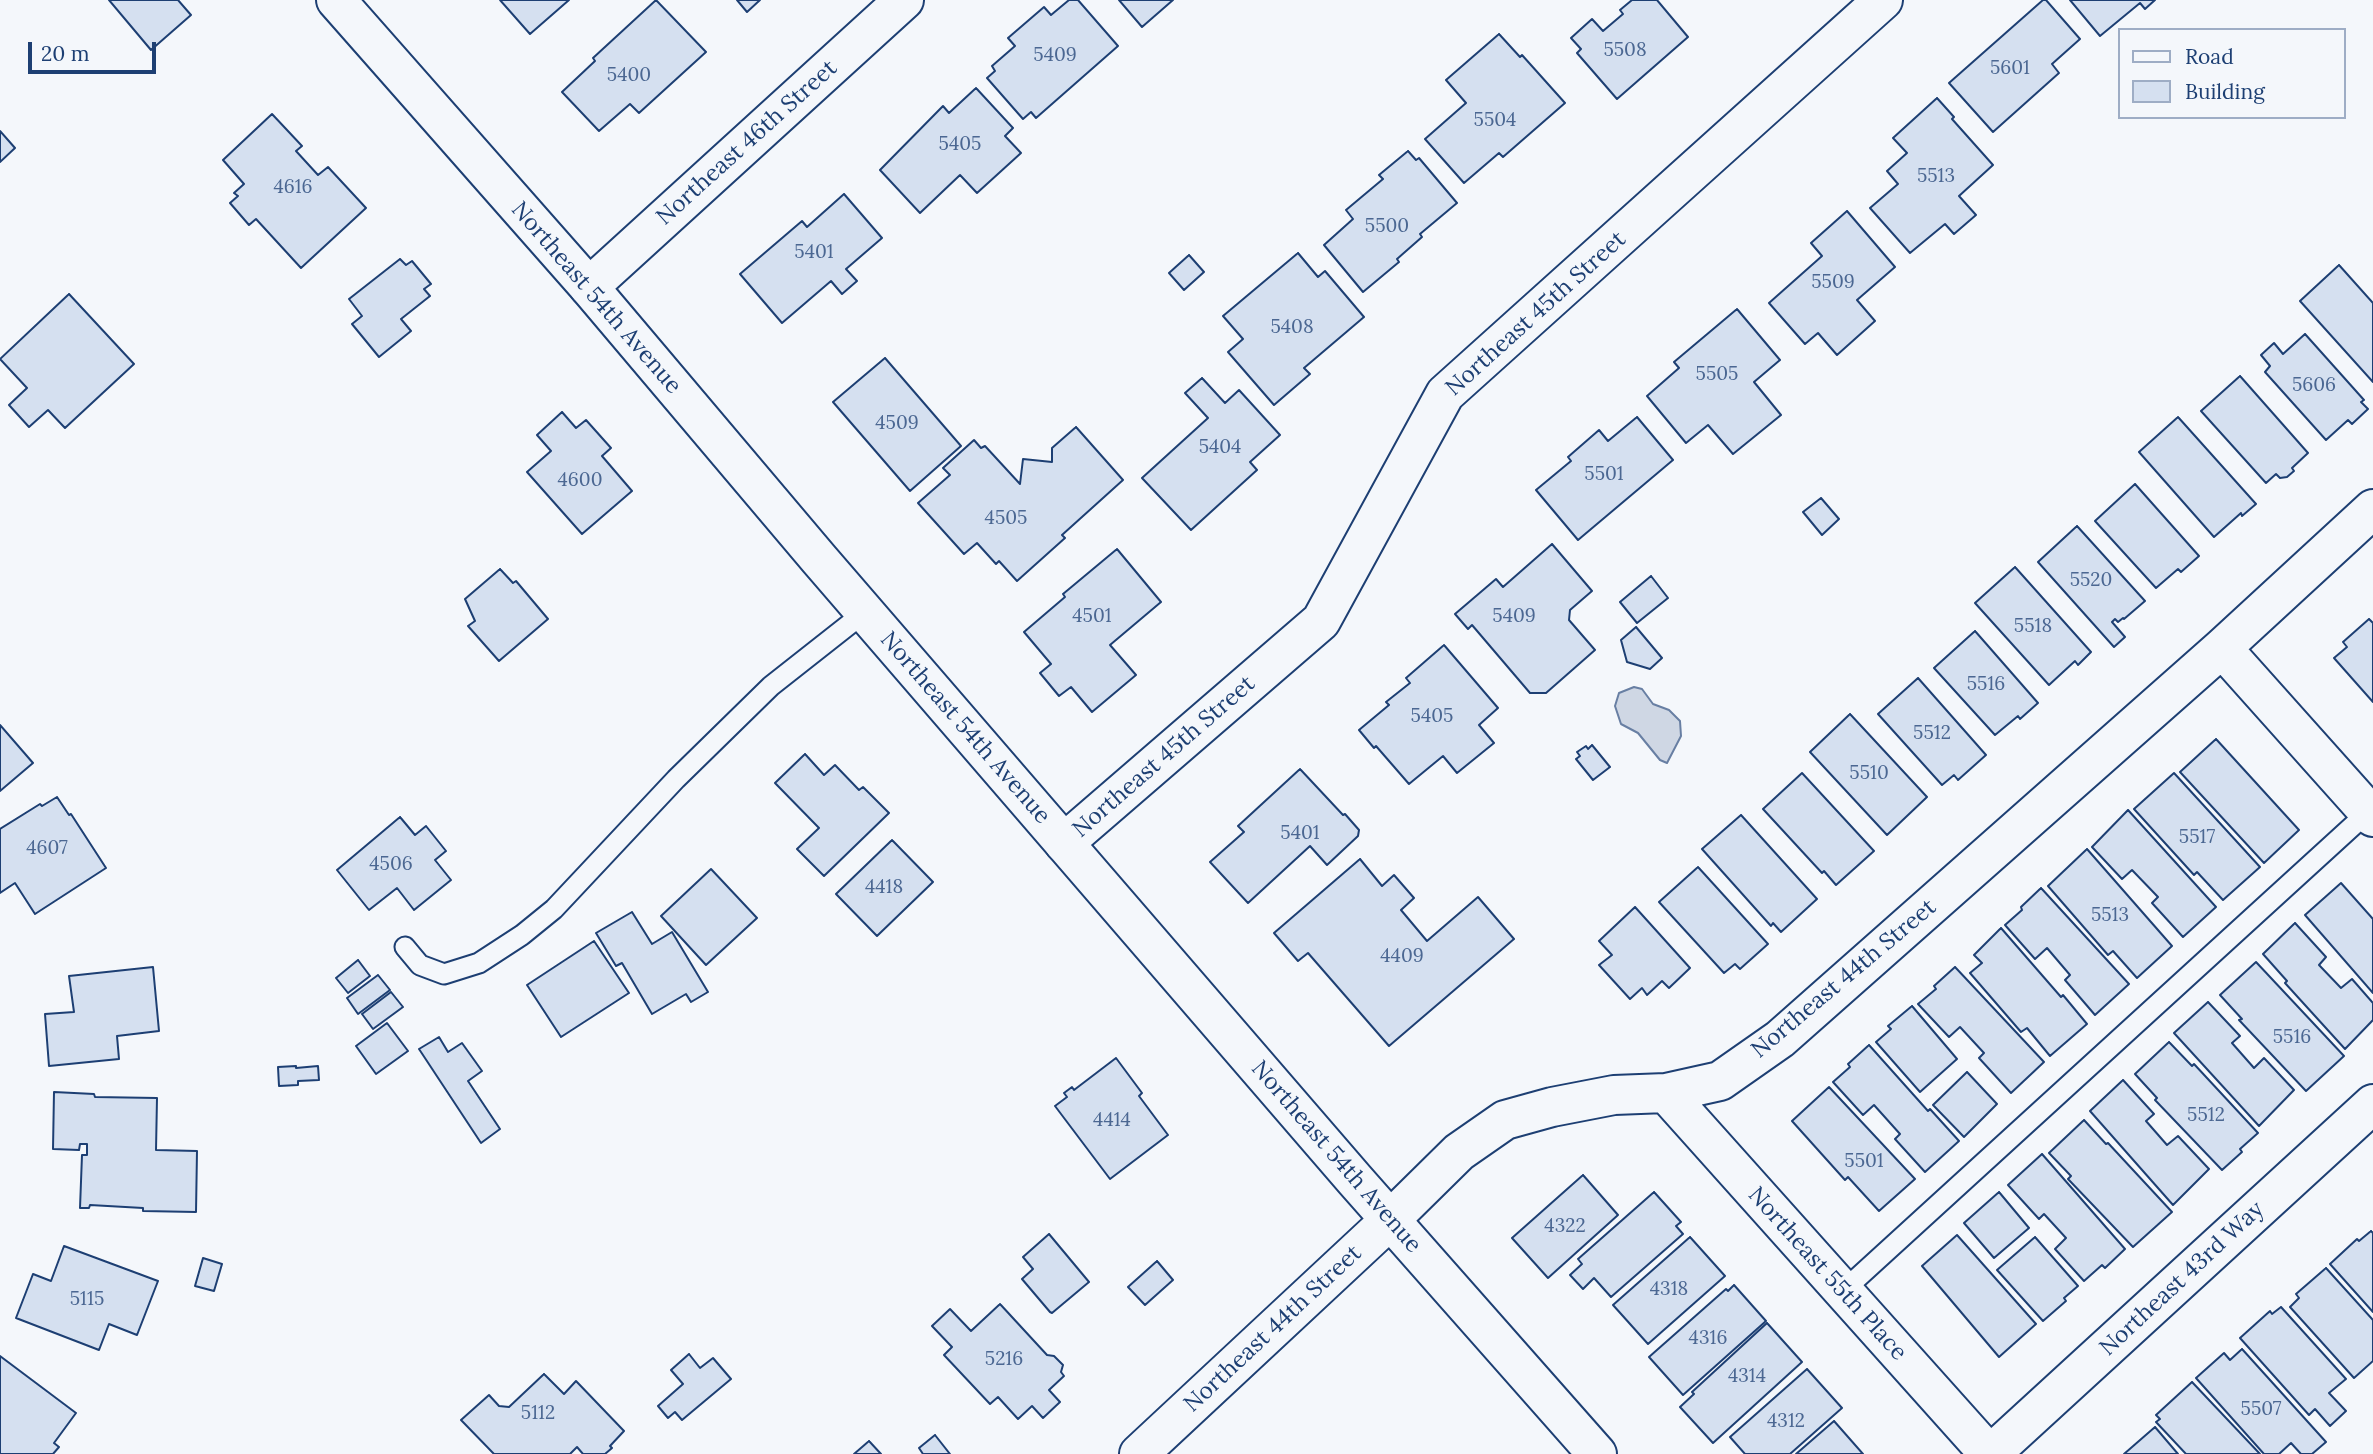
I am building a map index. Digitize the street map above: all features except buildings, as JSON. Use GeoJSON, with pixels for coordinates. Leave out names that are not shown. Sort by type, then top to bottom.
{"type":"FeatureCollection","features":[{"type":"Feature","properties":{"kind":"street","name":"Northeast 54th Avenue"},"geometry":{"type":"LineString","coordinates":[[336,0],[589,287],[1064,843],[1390,1220],[1597,1454]]}},
{"type":"Feature","properties":{"kind":"street","name":"Northeast 46th Street"},"geometry":{"type":"LineString","coordinates":[[589,287],[905,0]]}},
{"type":"Feature","properties":{"kind":"street","name":"Northeast 45th Street"},"geometry":{"type":"LineString","coordinates":[[1064,843],[1321,621],[1445,394],[1883,0]]}},
{"type":"Feature","properties":{"kind":"street","name":"Northeast 44th Street"},"geometry":{"type":"LineString","coordinates":[[1139,1454],[1459,1152],[1505,1120],[1552,1107],[1614,1095],[1666,1093],[1720,1081],[1780,1040],[2222,648],[2373,509]]}},
{"type":"Feature","properties":{"kind":"street"},"geometry":{"type":"LineString","coordinates":[[2222,648],[2371,815]]}},
{"type":"Feature","properties":{"kind":"street","name":"Northeast 55th Place"},"geometry":{"type":"LineString","coordinates":[[1666,1093],[1990,1454]]}},
{"type":"Feature","properties":{"kind":"street","name":"Northeast 43rd Way"},"geometry":{"type":"LineString","coordinates":[[1990,1454],[2373,1104]]}},
{"type":"Feature","properties":{"kind":"lane"},"geometry":{"type":"LineString","coordinates":[[405,947],[420,965],[444,974],[479,962],[522,935],[554,909],[676,779],[771,686],[865,612]]}},
{"type":"Feature","properties":{"kind":"lane"},"geometry":{"type":"LineString","coordinates":[[1843,1291],[2371,815]]}},
{"type":"Feature","properties":{"kind":"shaded area"},"geometry":{"type":"Polygon","coordinates":[[[1634,687],[1642,689],[1653,704],[1669,710],[1680,721],[1681,736],[1667,763],[1660,760],[1638,733],[1621,724],[1615,706],[1619,693],[1634,687]]]}}]}
